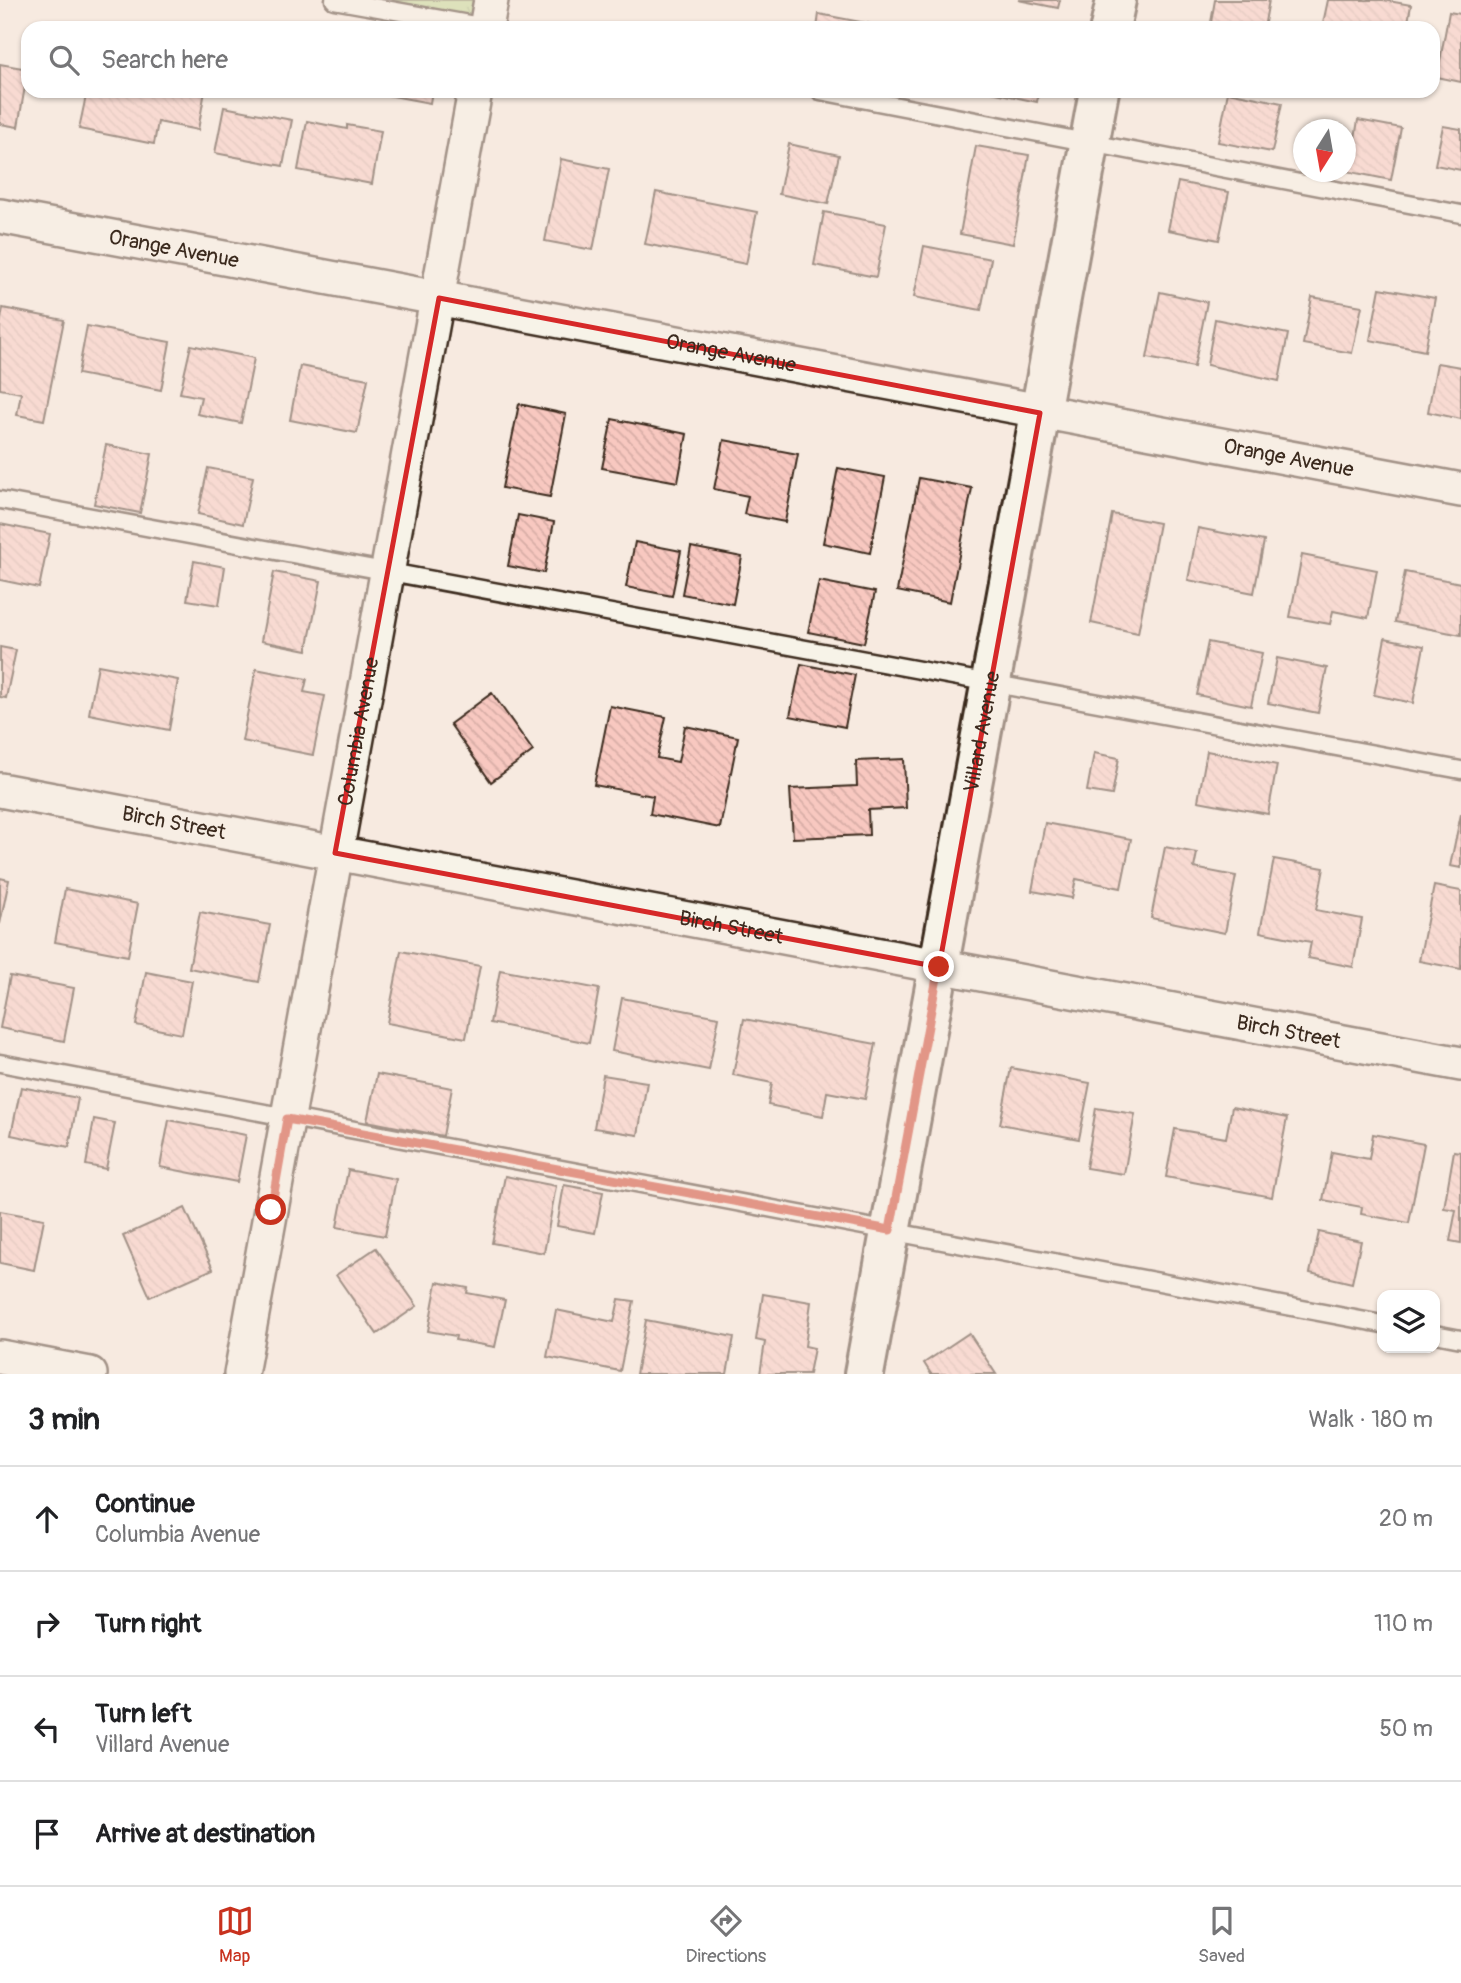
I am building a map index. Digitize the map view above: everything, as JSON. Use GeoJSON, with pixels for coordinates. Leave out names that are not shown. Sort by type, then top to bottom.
{"type":"FeatureCollection","features":[{"type":"Feature","properties":{"kind":"street"},"geometry":{"type":"LineString","coordinates":[[489,21],[491,0]]}},
{"type":"Feature","properties":{"kind":"street"},"geometry":{"type":"LineString","coordinates":[[1112,21],[1116,0]]}},
{"type":"Feature","properties":{"kind":"street","name":"Columbia Avenue"},"geometry":{"type":"LineString","coordinates":[[241,1374],[474,98]]}},
{"type":"Feature","properties":{"kind":"street","name":"Villard Avenue"},"geometry":{"type":"LineString","coordinates":[[864,1374],[1098,98]]}},
{"type":"Feature","properties":{"kind":"street","name":"Orange Avenue"},"geometry":{"type":"LineString","coordinates":[[0,216],[1461,490]]}},
{"type":"Feature","properties":{"kind":"street","name":"Birch Street"},"geometry":{"type":"LineString","coordinates":[[0,790],[1461,1064]]}},
{"type":"Feature","properties":{"kind":"street"},"geometry":{"type":"LineString","coordinates":[[0,1357],[90,1374]]}},
{"type":"Feature","properties":{"kind":"lane"},"geometry":{"type":"LineString","coordinates":[[334,0],[450,21]]}},
{"type":"Feature","properties":{"kind":"lane"},"geometry":{"type":"LineString","coordinates":[[857,98],[1461,214]]}},
{"type":"Feature","properties":{"kind":"lane"},"geometry":{"type":"LineString","coordinates":[[0,500],[1461,770]]}},
{"type":"Feature","properties":{"kind":"lane"},"geometry":{"type":"LineString","coordinates":[[0,1063],[1377,1323]]}},
{"type":"Feature","properties":{"kind":"lane"},"geometry":{"type":"LineString","coordinates":[[1440,1335],[1461,1339]]}},
{"type":"Feature","properties":{"kind":"highlighted area"},"geometry":{"type":"Polygon","coordinates":[[[439,298],[1040,413],[939,967],[335,853],[439,298]]]}},
{"type":"Feature","properties":{"kind":"green space"},"geometry":{"type":"Polygon","coordinates":[[[387,0],[475,0],[472,16],[387,0]]]}},
{"type":"Feature","properties":{"kind":"building"},"geometry":{"type":"Polygon","coordinates":[[[1018,0],[1060,0],[1058,8],[1018,0]]]}},
{"type":"Feature","properties":{"kind":"building"},"geometry":{"type":"Polygon","coordinates":[[[1215,0],[1269,0],[1265,21],[1211,21],[1215,0]]]}},
{"type":"Feature","properties":{"kind":"building"},"geometry":{"type":"Polygon","coordinates":[[[1328,0],[1383,0],[1411,5],[1408,21],[1324,21],[1328,0]]]}},
{"type":"Feature","properties":{"kind":"building"},"geometry":{"type":"Polygon","coordinates":[[[1449,12],[1461,14],[1461,82],[1440,78],[1440,61],[1449,12]]]}},
{"type":"Feature","properties":{"kind":"building"},"geometry":{"type":"Polygon","coordinates":[[[819,14],[855,21],[818,21],[819,14]]]}},
{"type":"Feature","properties":{"kind":"building"},"geometry":{"type":"Polygon","coordinates":[[[0,64],[21,68],[23,98],[18,127],[0,124],[0,64]]]}},
{"type":"Feature","properties":{"kind":"building"},"geometry":{"type":"Polygon","coordinates":[[[86,98],[204,98],[198,130],[158,122],[154,144],[79,129],[86,98]]]}},
{"type":"Feature","properties":{"kind":"building"},"geometry":{"type":"Polygon","coordinates":[[[403,98],[431,98],[430,103],[403,98]]]}},
{"type":"Feature","properties":{"kind":"building"},"geometry":{"type":"Polygon","coordinates":[[[1019,98],[1038,98],[1037,102],[1019,98]]]}},
{"type":"Feature","properties":{"kind":"building"},"geometry":{"type":"Polygon","coordinates":[[[1227,98],[1257,98],[1282,103],[1272,152],[1218,142],[1227,98]]]}},
{"type":"Feature","properties":{"kind":"building"},"geometry":{"type":"Polygon","coordinates":[[[224,107],[292,120],[283,166],[215,153],[224,107]]]}},
{"type":"Feature","properties":{"kind":"building"},"geometry":{"type":"Polygon","coordinates":[[[1358,120],[1401,128],[1391,180],[1356,173],[1358,120]]]}},
{"type":"Feature","properties":{"kind":"building"},"geometry":{"type":"Polygon","coordinates":[[[307,121],[347,129],[347,125],[381,131],[372,184],[298,170],[307,121]]]}},
{"type":"Feature","properties":{"kind":"building"},"geometry":{"type":"Polygon","coordinates":[[[1443,126],[1461,129],[1461,170],[1435,165],[1443,126]]]}},
{"type":"Feature","properties":{"kind":"building"},"geometry":{"type":"Polygon","coordinates":[[[789,144],[839,155],[828,204],[779,194],[789,144]]]}},
{"type":"Feature","properties":{"kind":"building"},"geometry":{"type":"Polygon","coordinates":[[[976,146],[1029,155],[1013,244],[960,234],[976,146]]]}},
{"type":"Feature","properties":{"kind":"building"},"geometry":{"type":"Polygon","coordinates":[[[561,159],[609,169],[593,250],[545,241],[561,159]]]}},
{"type":"Feature","properties":{"kind":"building"},"geometry":{"type":"Polygon","coordinates":[[[1178,182],[1229,192],[1219,240],[1168,230],[1178,182]]]}},
{"type":"Feature","properties":{"kind":"building"},"geometry":{"type":"Polygon","coordinates":[[[656,192],[757,212],[746,264],[645,244],[656,192]]]}},
{"type":"Feature","properties":{"kind":"building"},"geometry":{"type":"Polygon","coordinates":[[[824,212],[886,224],[876,277],[814,265],[824,212]]]}},
{"type":"Feature","properties":{"kind":"building"},"geometry":{"type":"Polygon","coordinates":[[[924,246],[991,259],[981,310],[914,297],[924,246]]]}},
{"type":"Feature","properties":{"kind":"building"},"geometry":{"type":"Polygon","coordinates":[[[1380,288],[1435,298],[1425,351],[1370,340],[1380,288]]]}},
{"type":"Feature","properties":{"kind":"building"},"geometry":{"type":"Polygon","coordinates":[[[1160,292],[1207,302],[1194,367],[1147,358],[1160,292]]]}},
{"type":"Feature","properties":{"kind":"building"},"geometry":{"type":"Polygon","coordinates":[[[1312,297],[1362,306],[1352,353],[1303,344],[1312,297]]]}},
{"type":"Feature","properties":{"kind":"building"},"geometry":{"type":"Polygon","coordinates":[[[3,308],[64,320],[44,420],[17,415],[21,393],[0,389],[0,324],[3,308]]]}},
{"type":"Feature","properties":{"kind":"building"},"geometry":{"type":"Polygon","coordinates":[[[1215,319],[1288,334],[1279,381],[1207,365],[1215,319]]]}},
{"type":"Feature","properties":{"kind":"building"},"geometry":{"type":"Polygon","coordinates":[[[87,326],[170,342],[161,390],[78,374],[87,326]]]}},
{"type":"Feature","properties":{"kind":"building"},"geometry":{"type":"Polygon","coordinates":[[[191,345],[254,358],[241,423],[197,414],[201,397],[180,393],[191,345]]]}},
{"type":"Feature","properties":{"kind":"building"},"geometry":{"type":"Polygon","coordinates":[[[1437,363],[1461,367],[1461,419],[1428,412],[1437,363]]]}},
{"type":"Feature","properties":{"kind":"building"},"geometry":{"type":"Polygon","coordinates":[[[300,366],[368,379],[357,433],[290,420],[300,366]]]}},
{"type":"Feature","properties":{"kind":"building"},"geometry":{"type":"Polygon","coordinates":[[[519,404],[566,414],[550,497],[502,488],[519,404]]]}},
{"type":"Feature","properties":{"kind":"building"},"geometry":{"type":"Polygon","coordinates":[[[612,419],[687,434],[678,482],[602,468],[612,419]]]}},
{"type":"Feature","properties":{"kind":"building"},"geometry":{"type":"Polygon","coordinates":[[[724,440],[798,454],[785,522],[744,514],[748,496],[714,489],[724,440]]]}},
{"type":"Feature","properties":{"kind":"building"},"geometry":{"type":"Polygon","coordinates":[[[106,445],[152,454],[140,513],[94,504],[106,445]]]}},
{"type":"Feature","properties":{"kind":"building"},"geometry":{"type":"Polygon","coordinates":[[[208,468],[253,477],[243,524],[198,514],[208,468]]]}},
{"type":"Feature","properties":{"kind":"building"},"geometry":{"type":"Polygon","coordinates":[[[838,468],[885,477],[870,553],[823,543],[838,468]]]}},
{"type":"Feature","properties":{"kind":"building"},"geometry":{"type":"Polygon","coordinates":[[[919,478],[972,488],[950,602],[897,591],[919,478]]]}},
{"type":"Feature","properties":{"kind":"building"},"geometry":{"type":"Polygon","coordinates":[[[1112,514],[1159,523],[1138,633],[1091,623],[1112,514]]]}},
{"type":"Feature","properties":{"kind":"building"},"geometry":{"type":"Polygon","coordinates":[[[518,515],[554,522],[544,573],[508,566],[518,515]]]}},
{"type":"Feature","properties":{"kind":"building"},"geometry":{"type":"Polygon","coordinates":[[[0,524],[50,534],[39,588],[0,580],[0,524]]]}},
{"type":"Feature","properties":{"kind":"building"},"geometry":{"type":"Polygon","coordinates":[[[1198,528],[1264,541],[1254,593],[1188,580],[1198,528]]]}},
{"type":"Feature","properties":{"kind":"building"},"geometry":{"type":"Polygon","coordinates":[[[635,542],[681,551],[672,596],[626,587],[635,542]]]}},
{"type":"Feature","properties":{"kind":"building"},"geometry":{"type":"Polygon","coordinates":[[[691,547],[742,557],[733,604],[682,594],[691,547]]]}},
{"type":"Feature","properties":{"kind":"building"},"geometry":{"type":"Polygon","coordinates":[[[1302,555],[1377,570],[1368,618],[1333,611],[1330,624],[1290,617],[1302,555]]]}},
{"type":"Feature","properties":{"kind":"building"},"geometry":{"type":"Polygon","coordinates":[[[194,561],[225,567],[219,605],[187,600],[194,561]]]}},
{"type":"Feature","properties":{"kind":"building"},"geometry":{"type":"Polygon","coordinates":[[[274,572],[321,581],[307,650],[261,641],[274,572]]]}},
{"type":"Feature","properties":{"kind":"building"},"geometry":{"type":"Polygon","coordinates":[[[1405,572],[1461,583],[1461,635],[1395,622],[1405,572]]]}},
{"type":"Feature","properties":{"kind":"building"},"geometry":{"type":"Polygon","coordinates":[[[819,581],[875,592],[864,643],[808,632],[819,581]]]}},
{"type":"Feature","properties":{"kind":"building"},"geometry":{"type":"Polygon","coordinates":[[[1385,638],[1424,646],[1413,703],[1374,695],[1385,638]]]}},
{"type":"Feature","properties":{"kind":"building"},"geometry":{"type":"Polygon","coordinates":[[[1208,642],[1262,653],[1251,706],[1197,695],[1208,642]]]}},
{"type":"Feature","properties":{"kind":"building"},"geometry":{"type":"Polygon","coordinates":[[[0,647],[16,650],[6,698],[0,697],[0,647]]]}},
{"type":"Feature","properties":{"kind":"building"},"geometry":{"type":"Polygon","coordinates":[[[1277,658],[1327,668],[1318,713],[1268,703],[1277,658]]]}},
{"type":"Feature","properties":{"kind":"building"},"geometry":{"type":"Polygon","coordinates":[[[801,664],[855,675],[845,727],[790,716],[801,664]]]}},
{"type":"Feature","properties":{"kind":"building"},"geometry":{"type":"Polygon","coordinates":[[[98,665],[178,680],[169,730],[89,714],[98,665]]]}},
{"type":"Feature","properties":{"kind":"building"},"geometry":{"type":"Polygon","coordinates":[[[256,669],[307,679],[304,692],[325,696],[313,755],[242,741],[256,669]]]}},
{"type":"Feature","properties":{"kind":"building"},"geometry":{"type":"Polygon","coordinates":[[[492,693],[533,751],[491,782],[450,724],[492,693]]]}},
{"type":"Feature","properties":{"kind":"building"},"geometry":{"type":"Polygon","coordinates":[[[610,706],[666,717],[657,758],[678,762],[685,726],[738,737],[720,828],[650,814],[653,796],[594,785],[610,706]]]}},
{"type":"Feature","properties":{"kind":"building"},"geometry":{"type":"Polygon","coordinates":[[[1207,751],[1277,765],[1268,814],[1198,801],[1207,751]]]}},
{"type":"Feature","properties":{"kind":"building"},"geometry":{"type":"Polygon","coordinates":[[[1094,753],[1119,758],[1112,795],[1087,791],[1094,753]]]}},
{"type":"Feature","properties":{"kind":"building"},"geometry":{"type":"Polygon","coordinates":[[[904,759],[906,808],[868,810],[869,835],[793,838],[790,789],[857,786],[856,761],[904,759]]]}},
{"type":"Feature","properties":{"kind":"building"},"geometry":{"type":"Polygon","coordinates":[[[1461,814],[1461,868],[1450,866],[1461,814]]]}},
{"type":"Feature","properties":{"kind":"building"},"geometry":{"type":"Polygon","coordinates":[[[1045,823],[1131,839],[1121,888],[1076,879],[1072,898],[1032,891],[1045,823]]]}},
{"type":"Feature","properties":{"kind":"building"},"geometry":{"type":"Polygon","coordinates":[[[1165,847],[1197,853],[1194,868],[1236,876],[1225,933],[1151,918],[1165,847]]]}},
{"type":"Feature","properties":{"kind":"building"},"geometry":{"type":"Polygon","coordinates":[[[1274,859],[1324,868],[1316,910],[1362,919],[1353,967],[1308,958],[1311,942],[1260,932],[1274,859]]]}},
{"type":"Feature","properties":{"kind":"building"},"geometry":{"type":"Polygon","coordinates":[[[0,878],[9,880],[0,924],[0,878]]]}},
{"type":"Feature","properties":{"kind":"building"},"geometry":{"type":"Polygon","coordinates":[[[1434,886],[1461,891],[1461,969],[1419,961],[1434,886]]]}},
{"type":"Feature","properties":{"kind":"building"},"geometry":{"type":"Polygon","coordinates":[[[65,889],[138,904],[128,956],[55,942],[65,889]]]}},
{"type":"Feature","properties":{"kind":"building"},"geometry":{"type":"Polygon","coordinates":[[[200,912],[270,925],[259,982],[189,968],[200,912]]]}},
{"type":"Feature","properties":{"kind":"building"},"geometry":{"type":"Polygon","coordinates":[[[401,951],[480,966],[466,1038],[387,1023],[401,951]]]}},
{"type":"Feature","properties":{"kind":"building"},"geometry":{"type":"Polygon","coordinates":[[[500,970],[599,989],[589,1043],[490,1023],[500,970]]]}},
{"type":"Feature","properties":{"kind":"building"},"geometry":{"type":"Polygon","coordinates":[[[146,972],[192,981],[182,1034],[136,1025],[146,972]]]}},
{"type":"Feature","properties":{"kind":"building"},"geometry":{"type":"Polygon","coordinates":[[[10,976],[74,988],[64,1041],[0,1028],[10,976]]]}},
{"type":"Feature","properties":{"kind":"building"},"geometry":{"type":"Polygon","coordinates":[[[622,998],[719,1017],[709,1070],[612,1051],[622,998]]]}},
{"type":"Feature","properties":{"kind":"building"},"geometry":{"type":"Polygon","coordinates":[[[744,1019],[876,1044],[865,1099],[827,1092],[823,1116],[768,1105],[772,1083],[733,1075],[744,1019]]]}},
{"type":"Feature","properties":{"kind":"building"},"geometry":{"type":"Polygon","coordinates":[[[1011,1068],[1090,1083],[1079,1139],[1000,1124],[1011,1068]]]}},
{"type":"Feature","properties":{"kind":"building"},"geometry":{"type":"Polygon","coordinates":[[[377,1074],[452,1088],[443,1136],[367,1121],[377,1074]]]}},
{"type":"Feature","properties":{"kind":"building"},"geometry":{"type":"Polygon","coordinates":[[[603,1075],[647,1082],[638,1135],[594,1128],[603,1075]]]}},
{"type":"Feature","properties":{"kind":"building"},"geometry":{"type":"Polygon","coordinates":[[[21,1087],[78,1098],[69,1147],[11,1135],[21,1087]]]}},
{"type":"Feature","properties":{"kind":"building"},"geometry":{"type":"Polygon","coordinates":[[[1232,1107],[1287,1118],[1272,1197],[1166,1177],[1175,1129],[1226,1138],[1232,1107]]]}},
{"type":"Feature","properties":{"kind":"building"},"geometry":{"type":"Polygon","coordinates":[[[1096,1108],[1135,1114],[1124,1174],[1086,1168],[1096,1108]]]}},
{"type":"Feature","properties":{"kind":"building"},"geometry":{"type":"Polygon","coordinates":[[[94,1119],[115,1123],[106,1169],[86,1165],[94,1119]]]}},
{"type":"Feature","properties":{"kind":"building"},"geometry":{"type":"Polygon","coordinates":[[[169,1120],[246,1135],[237,1182],[160,1167],[169,1120]]]}},
{"type":"Feature","properties":{"kind":"building"},"geometry":{"type":"Polygon","coordinates":[[[1373,1134],[1424,1144],[1409,1223],[1361,1214],[1362,1207],[1323,1200],[1332,1152],[1369,1159],[1373,1134]]]}},
{"type":"Feature","properties":{"kind":"building"},"geometry":{"type":"Polygon","coordinates":[[[1454,1151],[1461,1152],[1461,1243],[1450,1241],[1456,1210],[1444,1208],[1454,1151]]]}},
{"type":"Feature","properties":{"kind":"building"},"geometry":{"type":"Polygon","coordinates":[[[348,1170],[396,1179],[385,1236],[337,1227],[348,1170]]]}},
{"type":"Feature","properties":{"kind":"building"},"geometry":{"type":"Polygon","coordinates":[[[505,1176],[556,1186],[544,1253],[492,1243],[505,1176]]]}},
{"type":"Feature","properties":{"kind":"building"},"geometry":{"type":"Polygon","coordinates":[[[564,1185],[603,1192],[595,1233],[557,1226],[564,1185]]]}},
{"type":"Feature","properties":{"kind":"building"},"geometry":{"type":"Polygon","coordinates":[[[185,1208],[213,1269],[150,1297],[123,1236],[185,1208]]]}},
{"type":"Feature","properties":{"kind":"building"},"geometry":{"type":"Polygon","coordinates":[[[0,1211],[44,1219],[34,1270],[0,1263],[0,1211]]]}},
{"type":"Feature","properties":{"kind":"building"},"geometry":{"type":"Polygon","coordinates":[[[1319,1232],[1361,1241],[1352,1283],[1310,1273],[1319,1232]]]}},
{"type":"Feature","properties":{"kind":"building"},"geometry":{"type":"Polygon","coordinates":[[[376,1248],[417,1306],[377,1334],[336,1275],[376,1248]]]}},
{"type":"Feature","properties":{"kind":"building"},"geometry":{"type":"Polygon","coordinates":[[[437,1282],[468,1288],[467,1293],[505,1300],[495,1347],[455,1340],[456,1336],[428,1331],[437,1282]]]}},
{"type":"Feature","properties":{"kind":"building"},"geometry":{"type":"Polygon","coordinates":[[[763,1294],[811,1302],[805,1346],[814,1348],[809,1374],[760,1374],[765,1342],[756,1340],[763,1294]]]}},
{"type":"Feature","properties":{"kind":"building"},"geometry":{"type":"Polygon","coordinates":[[[619,1299],[634,1301],[620,1371],[547,1357],[556,1310],[614,1322],[619,1299]]]}},
{"type":"Feature","properties":{"kind":"building"},"geometry":{"type":"Polygon","coordinates":[[[646,1320],[734,1337],[727,1374],[636,1374],[646,1320]]]}},
{"type":"Feature","properties":{"kind":"building"},"geometry":{"type":"Polygon","coordinates":[[[969,1333],[996,1374],[931,1374],[924,1363],[969,1333]]]}},
{"type":"Feature","properties":{"kind":"route"},"geometry":{"type":"LineString","coordinates":[[271,1210],[287,1119],[890,1230],[939,967]]}}]}
